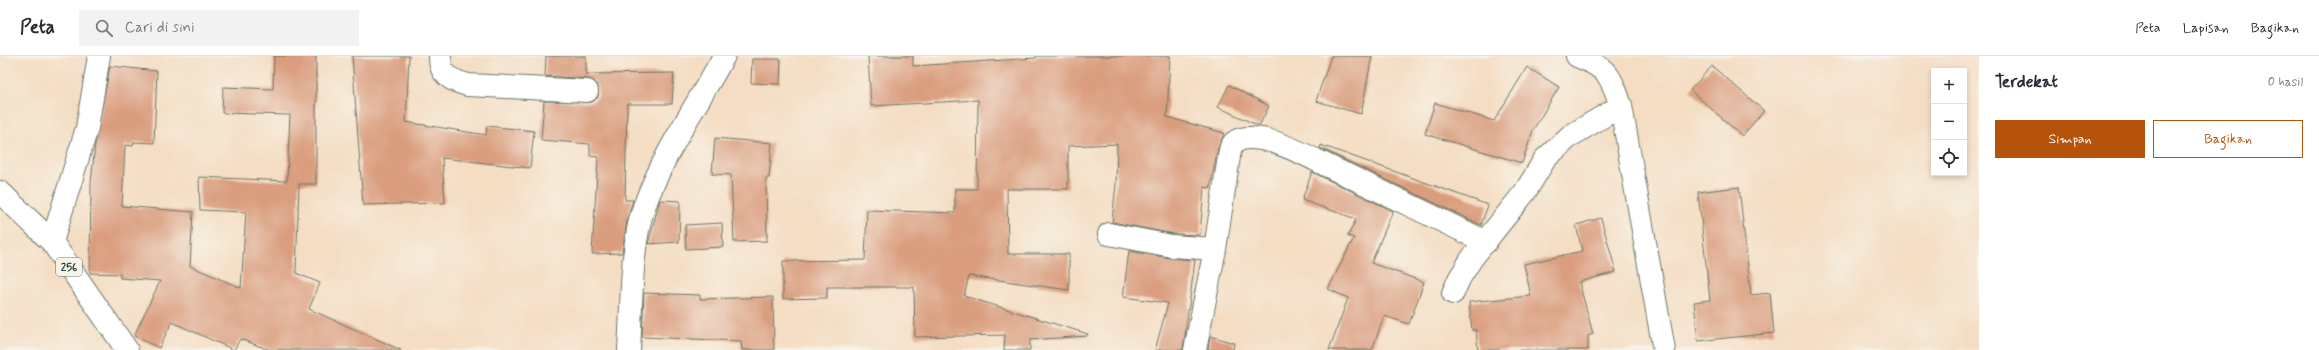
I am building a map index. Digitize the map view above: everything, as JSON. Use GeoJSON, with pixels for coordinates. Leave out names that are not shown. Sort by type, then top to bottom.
{"type":"FeatureCollection","features":[{"type":"Feature","properties":{"kind":"street"},"geometry":{"type":"LineString","coordinates":[[52,242],[87,128],[99,56]]}},
{"type":"Feature","properties":{"kind":"street"},"geometry":{"type":"LineString","coordinates":[[440,56],[440,63],[444,74],[453,80],[464,84],[587,91]]}},
{"type":"Feature","properties":{"kind":"street"},"geometry":{"type":"LineString","coordinates":[[629,350],[636,247],[644,208],[670,152],[724,56]]}},
{"type":"Feature","properties":{"kind":"street"},"geometry":{"type":"LineString","coordinates":[[1577,56],[1608,63],[1621,106],[1664,350]]}},
{"type":"Feature","properties":{"kind":"street"},"geometry":{"type":"LineString","coordinates":[[1454,293],[1459,279],[1525,192],[1545,160],[1570,136],[1621,106]]}},
{"type":"Feature","properties":{"kind":"street"},"geometry":{"type":"LineString","coordinates":[[1195,350],[1216,249],[1231,144],[1249,138],[1267,140],[1294,150],[1486,242]]}},
{"type":"Feature","properties":{"kind":"street","name":"256"},"geometry":{"type":"LineString","coordinates":[[0,192],[52,242],[127,350]]}},
{"type":"Feature","properties":{"kind":"street"},"geometry":{"type":"LineString","coordinates":[[1109,234],[1172,246],[1216,249]]}},
{"type":"Feature","properties":{"kind":"building"},"geometry":{"type":"Polygon","coordinates":[[[274,56],[316,56],[316,184],[299,184],[296,273],[320,283],[309,309],[401,350],[270,350],[240,339],[234,350],[172,322],[159,348],[134,336],[160,281],[120,278],[120,274],[90,273],[91,183],[95,144],[110,66],[157,71],[154,143],[134,142],[133,146],[125,145],[122,206],[193,212],[190,266],[241,288],[246,212],[200,210],[199,177],[287,181],[290,115],[222,113],[223,87],[273,89],[274,56]]]}},
{"type":"Feature","properties":{"kind":"building"},"geometry":{"type":"Polygon","coordinates":[[[352,56],[409,56],[406,122],[486,135],[487,126],[534,131],[530,168],[442,158],[445,203],[363,205],[352,56]]]}},
{"type":"Feature","properties":{"kind":"building"},"geometry":{"type":"Polygon","coordinates":[[[546,56],[586,56],[586,74],[674,73],[672,104],[627,104],[625,200],[633,200],[627,220],[622,253],[592,254],[598,157],[590,156],[590,144],[541,140],[544,101],[592,102],[598,97],[598,86],[594,81],[588,79],[545,76],[546,56]]]}},
{"type":"Feature","properties":{"kind":"building"},"geometry":{"type":"Polygon","coordinates":[[[868,56],[913,56],[913,66],[1036,58],[1036,56],[1170,56],[1167,117],[1224,133],[1218,148],[1210,188],[1204,187],[1200,235],[1174,234],[1112,222],[1116,184],[1117,144],[1068,146],[1068,189],[1007,189],[1008,254],[1069,254],[1069,290],[969,276],[964,296],[1088,334],[1087,336],[1030,340],[1030,350],[1004,350],[1005,335],[915,337],[914,287],[827,287],[827,298],[783,299],[783,261],[865,260],[867,210],[955,213],[955,189],[977,189],[978,100],[871,106],[868,56]]]}},
{"type":"Feature","properties":{"kind":"building"},"geometry":{"type":"Polygon","coordinates":[[[1331,56],[1372,56],[1361,114],[1316,101],[1331,56]]]}},
{"type":"Feature","properties":{"kind":"building"},"geometry":{"type":"Polygon","coordinates":[[[752,59],[781,59],[780,84],[751,83],[752,59]]]}},
{"type":"Feature","properties":{"kind":"building"},"geometry":{"type":"Polygon","coordinates":[[[1712,66],[1764,111],[1742,136],[1690,90],[1712,66]]]}},
{"type":"Feature","properties":{"kind":"building"},"geometry":{"type":"Polygon","coordinates":[[[1527,67],[1559,87],[1533,130],[1522,163],[1425,134],[1435,103],[1494,121],[1527,67]]]}},
{"type":"Feature","properties":{"kind":"building"},"geometry":{"type":"Polygon","coordinates":[[[1229,85],[1269,106],[1259,126],[1218,107],[1229,85]]]}},
{"type":"Feature","properties":{"kind":"building"},"geometry":{"type":"Polygon","coordinates":[[[715,138],[772,143],[769,178],[766,178],[767,241],[734,242],[731,175],[712,174],[715,138]]]}},
{"type":"Feature","properties":{"kind":"building"},"geometry":{"type":"Polygon","coordinates":[[[1321,145],[1488,205],[1481,225],[1320,148],[1321,145]]]}},
{"type":"Feature","properties":{"kind":"building"},"geometry":{"type":"Polygon","coordinates":[[[1312,172],[1393,211],[1371,263],[1424,282],[1409,324],[1384,316],[1372,350],[1329,350],[1348,298],[1328,289],[1354,238],[1348,236],[1356,219],[1302,200],[1312,172]]]}},
{"type":"Feature","properties":{"kind":"building"},"geometry":{"type":"Polygon","coordinates":[[[1739,187],[1751,295],[1770,293],[1774,333],[1698,341],[1694,302],[1710,300],[1698,192],[1739,187]]]}},
{"type":"Feature","properties":{"kind":"building"},"geometry":{"type":"Polygon","coordinates":[[[660,200],[680,201],[679,242],[648,244],[660,200]]]}},
{"type":"Feature","properties":{"kind":"building"},"geometry":{"type":"Polygon","coordinates":[[[1601,218],[1616,272],[1579,282],[1593,334],[1588,336],[1588,350],[1478,350],[1476,330],[1472,330],[1469,302],[1531,296],[1524,264],[1582,251],[1576,225],[1601,218]]]}},
{"type":"Feature","properties":{"kind":"building"},"geometry":{"type":"Polygon","coordinates":[[[722,223],[723,247],[686,249],[685,225],[722,223]]]}},
{"type":"Feature","properties":{"kind":"building"},"geometry":{"type":"Polygon","coordinates":[[[1129,251],[1170,258],[1195,260],[1183,350],[1155,350],[1168,303],[1123,297],[1129,251]]]}},
{"type":"Feature","properties":{"kind":"building"},"geometry":{"type":"Polygon","coordinates":[[[644,293],[700,295],[700,299],[773,297],[774,350],[742,350],[741,341],[642,337],[644,293]]]}},
{"type":"Feature","properties":{"kind":"building"},"geometry":{"type":"Polygon","coordinates":[[[1210,336],[1234,343],[1233,350],[1208,350],[1210,336]]]}}]}
